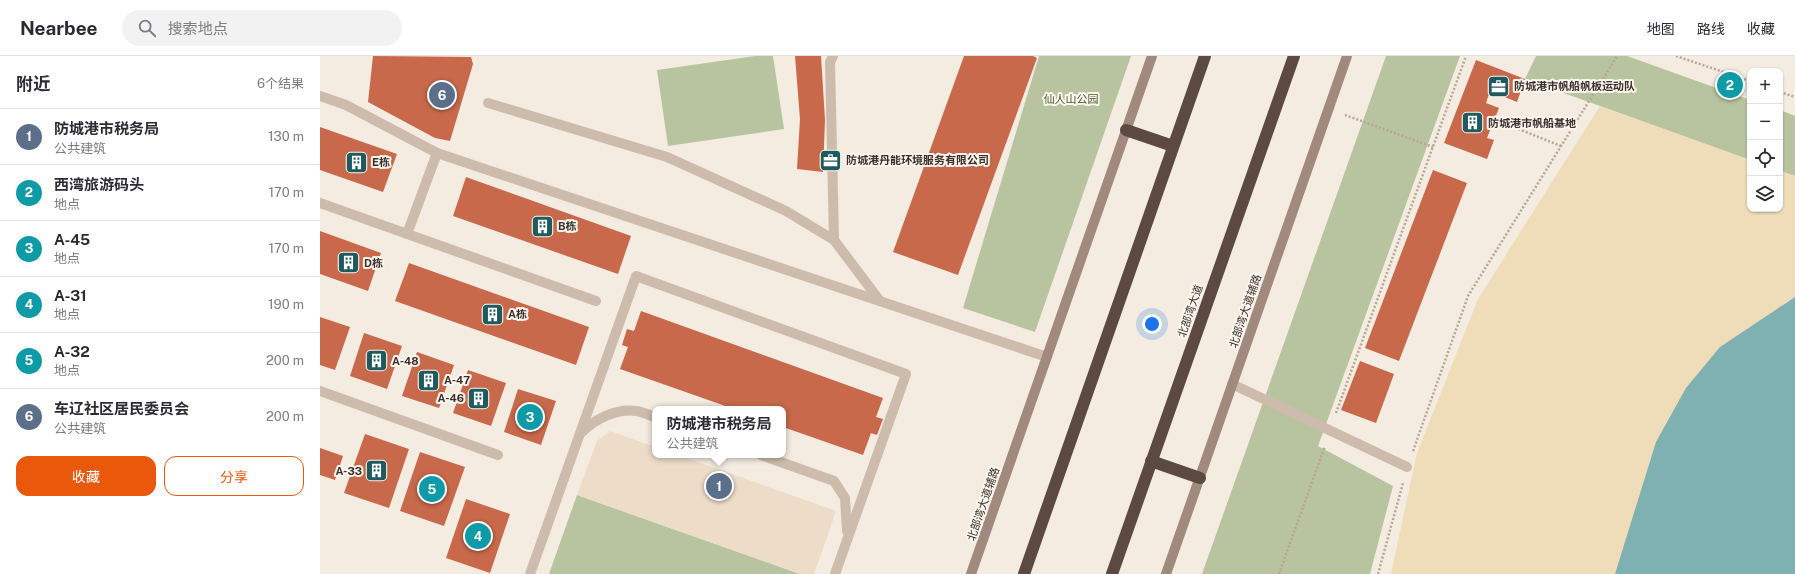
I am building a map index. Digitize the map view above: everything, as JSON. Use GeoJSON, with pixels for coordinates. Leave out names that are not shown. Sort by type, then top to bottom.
{"type":"FeatureCollection","features":[{"type":"Feature","properties":{"kind":"highway"},"geometry":{"type":"LineString","coordinates":[[1024,574],[1205,56]]}},
{"type":"Feature","properties":{"kind":"highway","name":"北部湾大道"},"geometry":{"type":"LineString","coordinates":[[1112,574],[1294,56]]}},
{"type":"Feature","properties":{"kind":"highway"},"geometry":{"type":"LineString","coordinates":[[1126,130],[1173,146]]}},
{"type":"Feature","properties":{"kind":"highway"},"geometry":{"type":"LineString","coordinates":[[1151,461],[1200,478]]}},
{"type":"Feature","properties":{"kind":"main road","name":"北部湾大道辅路"},"geometry":{"type":"LineString","coordinates":[[971,574],[1152,56]]}},
{"type":"Feature","properties":{"kind":"main road","name":"北部湾大道辅路"},"geometry":{"type":"LineString","coordinates":[[1166,574],[1347,56]]}},
{"type":"Feature","properties":{"kind":"lane"},"geometry":{"type":"LineString","coordinates":[[833,56],[830,62],[834,240]]}},
{"type":"Feature","properties":{"kind":"lane"},"geometry":{"type":"LineString","coordinates":[[320,96],[346,105],[437,153],[1047,357]]}},
{"type":"Feature","properties":{"kind":"lane"},"geometry":{"type":"LineString","coordinates":[[488,104],[668,157],[786,211],[834,240],[880,301]]}},
{"type":"Feature","properties":{"kind":"lane"},"geometry":{"type":"LineString","coordinates":[[407,234],[437,153]]}},
{"type":"Feature","properties":{"kind":"lane"},"geometry":{"type":"LineString","coordinates":[[320,202],[596,301]]}},
{"type":"Feature","properties":{"kind":"lane"},"geometry":{"type":"LineString","coordinates":[[530,574],[636,276],[906,374],[835,574]]}},
{"type":"Feature","properties":{"kind":"lane"},"geometry":{"type":"LineString","coordinates":[[1232,384],[1407,467]]}},
{"type":"Feature","properties":{"kind":"lane"},"geometry":{"type":"LineString","coordinates":[[320,391],[498,455]]}},
{"type":"Feature","properties":{"kind":"lane"},"geometry":{"type":"LineString","coordinates":[[579,434],[589,425],[608,414],[637,411],[652,416]]}},
{"type":"Feature","properties":{"kind":"lane"},"geometry":{"type":"LineString","coordinates":[[769,458],[834,481],[845,498],[847,539]]}},
{"type":"Feature","properties":{"kind":"path"},"geometry":{"type":"LineString","coordinates":[[1279,574],[1466,56]]}},
{"type":"Feature","properties":{"kind":"path"},"geometry":{"type":"LineString","coordinates":[[1378,574],[1407,467],[1468,296],[1617,56]]}},
{"type":"Feature","properties":{"kind":"path"},"geometry":{"type":"LineString","coordinates":[[1676,56],[1747,80]]}},
{"type":"Feature","properties":{"kind":"path"},"geometry":{"type":"LineString","coordinates":[[1783,93],[1795,97]]}},
{"type":"Feature","properties":{"kind":"path"},"geometry":{"type":"LineString","coordinates":[[1329,108],[1433,147]]}},
{"type":"Feature","properties":{"kind":"path"},"geometry":{"type":"LineString","coordinates":[[1511,126],[1561,146]]}},
{"type":"Feature","properties":{"kind":"green space"},"geometry":{"type":"Polygon","coordinates":[[[755,56],[773,56],[784,129],[668,146],[657,70],[755,56]]]}},
{"type":"Feature","properties":{"kind":"green space","name":"仙人山公园"},"geometry":{"type":"Polygon","coordinates":[[[1039,56],[1131,56],[1035,332],[963,308],[1039,56]]]}},
{"type":"Feature","properties":{"kind":"green space"},"geometry":{"type":"Polygon","coordinates":[[[1386,56],[1460,56],[1318,446],[1393,486],[1370,574],[1202,574],[1386,56]]]}},
{"type":"Feature","properties":{"kind":"green space"},"geometry":{"type":"Polygon","coordinates":[[[1536,56],[1627,56],[1747,99],[1747,159],[1525,79],[1536,56]]]}},
{"type":"Feature","properties":{"kind":"green space"},"geometry":{"type":"Polygon","coordinates":[[[1783,111],[1795,116],[1795,176],[1783,172],[1783,111]]]}},
{"type":"Feature","properties":{"kind":"green space"},"geometry":{"type":"Polygon","coordinates":[[[577,495],[800,574],[549,574],[577,495]]]}},
{"type":"Feature","properties":{"kind":"sand"},"geometry":{"type":"Polygon","coordinates":[[[1600,106],[1747,159],[1747,212],[1783,212],[1783,172],[1795,176],[1795,297],[1784,303],[1623,551],[1615,574],[1391,574],[1417,453],[1478,299],[1600,106]]]}},
{"type":"Feature","properties":{"kind":"shaded area"},"geometry":{"type":"Polygon","coordinates":[[[610,431],[652,446],[652,458],[686,458],[836,511],[814,574],[800,574],[577,495],[597,441],[610,431]]]}},
{"type":"Feature","properties":{"kind":"water"},"geometry":{"type":"Polygon","coordinates":[[[1795,297],[1795,574],[1615,574],[1656,442],[1686,388],[1720,347],[1795,297]]]}},
{"type":"Feature","properties":{"kind":"building"},"geometry":{"type":"Polygon","coordinates":[[[373,56],[471,57],[473,64],[450,141],[435,138],[368,102],[373,56]]]}},
{"type":"Feature","properties":{"kind":"building"},"geometry":{"type":"Polygon","coordinates":[[[795,56],[821,56],[825,120],[823,172],[797,169],[800,119],[795,56]]]}},
{"type":"Feature","properties":{"kind":"building"},"geometry":{"type":"Polygon","coordinates":[[[964,56],[1033,56],[1037,58],[958,275],[893,252],[964,56]]]}},
{"type":"Feature","properties":{"kind":"building","name":"防城港市帆船基地"},"geometry":{"type":"Polygon","coordinates":[[[1476,60],[1525,79],[1517,102],[1490,91],[1486,103],[1499,108],[1487,138],[1494,140],[1487,159],[1444,143],[1476,60]]]}},
{"type":"Feature","properties":{"kind":"building","name":"E栋"},"geometry":{"type":"Polygon","coordinates":[[[320,127],[397,154],[383,192],[320,170],[320,127]]]}},
{"type":"Feature","properties":{"kind":"building"},"geometry":{"type":"Polygon","coordinates":[[[1433,170],[1467,183],[1399,361],[1365,348],[1433,170]]]}},
{"type":"Feature","properties":{"kind":"building","name":"B栋"},"geometry":{"type":"Polygon","coordinates":[[[466,177],[631,236],[618,274],[453,216],[466,177]]]}},
{"type":"Feature","properties":{"kind":"building","name":"D栋"},"geometry":{"type":"Polygon","coordinates":[[[320,231],[381,253],[368,291],[320,274],[320,231]]]}},
{"type":"Feature","properties":{"kind":"building","name":"A栋"},"geometry":{"type":"Polygon","coordinates":[[[409,263],[589,327],[576,365],[395,301],[409,263]]]}},
{"type":"Feature","properties":{"kind":"building"},"geometry":{"type":"Polygon","coordinates":[[[641,311],[883,398],[876,417],[883,419],[877,435],[871,433],[863,455],[786,428],[786,406],[725,406],[620,369],[628,347],[622,345],[627,329],[634,331],[641,311]]]}},
{"type":"Feature","properties":{"kind":"building"},"geometry":{"type":"Polygon","coordinates":[[[320,317],[350,327],[335,370],[320,365],[320,317]]]}},
{"type":"Feature","properties":{"kind":"building","name":"A-48"},"geometry":{"type":"Polygon","coordinates":[[[364,333],[402,346],[387,389],[350,376],[364,333]]]}},
{"type":"Feature","properties":{"kind":"building","name":"A-47"},"geometry":{"type":"Polygon","coordinates":[[[417,352],[454,365],[439,408],[402,396],[417,352]]]}},
{"type":"Feature","properties":{"kind":"building"},"geometry":{"type":"Polygon","coordinates":[[[1360,361],[1394,374],[1376,423],[1341,410],[1360,361]]]}},
{"type":"Feature","properties":{"kind":"building","name":"A-46"},"geometry":{"type":"Polygon","coordinates":[[[468,370],[506,383],[491,426],[453,413],[468,370]]]}},
{"type":"Feature","properties":{"kind":"building"},"geometry":{"type":"Polygon","coordinates":[[[518,389],[556,401],[541,445],[504,432],[518,389]]]}},
{"type":"Feature","properties":{"kind":"building","name":"A-33"},"geometry":{"type":"Polygon","coordinates":[[[365,434],[409,449],[389,508],[344,493],[365,434]]]}},
{"type":"Feature","properties":{"kind":"building"},"geometry":{"type":"Polygon","coordinates":[[[320,448],[343,456],[335,480],[320,475],[320,448]]]}},
{"type":"Feature","properties":{"kind":"building"},"geometry":{"type":"Polygon","coordinates":[[[420,452],[465,467],[444,526],[400,511],[420,452]]]}},
{"type":"Feature","properties":{"kind":"building"},"geometry":{"type":"Polygon","coordinates":[[[466,499],[510,514],[490,573],[446,558],[466,499]]]}},
{"type":"Feature","properties":{"kind":"place","name":"西湾旅游码头"},"geometry":{"type":"Point","coordinates":[1730,85]}},
{"type":"Feature","properties":{"kind":"place","name":"防城港市帆船帆板运动队"},"geometry":{"type":"Point","coordinates":[1499,86]}},
{"type":"Feature","properties":{"kind":"place","name":"车辽社区居民委员会"},"geometry":{"type":"Point","coordinates":[442,95]}},
{"type":"Feature","properties":{"kind":"place","name":"防城港市帆船基地"},"geometry":{"type":"Point","coordinates":[1473,123]}},
{"type":"Feature","properties":{"kind":"place","name":"防城港丹能环境服务有限公司"},"geometry":{"type":"Point","coordinates":[831,160]}},
{"type":"Feature","properties":{"kind":"place","name":"E栋"},"geometry":{"type":"Point","coordinates":[357,162]}},
{"type":"Feature","properties":{"kind":"place","name":"B栋"},"geometry":{"type":"Point","coordinates":[542,226]}},
{"type":"Feature","properties":{"kind":"place","name":"D栋"},"geometry":{"type":"Point","coordinates":[349,263]}},
{"type":"Feature","properties":{"kind":"place","name":"A栋"},"geometry":{"type":"Point","coordinates":[492,314]}},
{"type":"Feature","properties":{"kind":"place","name":"A-48"},"geometry":{"type":"Point","coordinates":[376,361]}},
{"type":"Feature","properties":{"kind":"place","name":"A-47"},"geometry":{"type":"Point","coordinates":[428,380]}},
{"type":"Feature","properties":{"kind":"place","name":"A-46"},"geometry":{"type":"Point","coordinates":[479,398]}},
{"type":"Feature","properties":{"kind":"place","name":"A-45"},"geometry":{"type":"Point","coordinates":[530,417]}},
{"type":"Feature","properties":{"kind":"place","name":"A-33"},"geometry":{"type":"Point","coordinates":[377,471]}},
{"type":"Feature","properties":{"kind":"place","name":"防城港市税务局"},"geometry":{"type":"Point","coordinates":[719,486]}},
{"type":"Feature","properties":{"kind":"place","name":"A-32"},"geometry":{"type":"Point","coordinates":[432,489]}},
{"type":"Feature","properties":{"kind":"place","name":"A-31"},"geometry":{"type":"Point","coordinates":[478,536]}}]}
